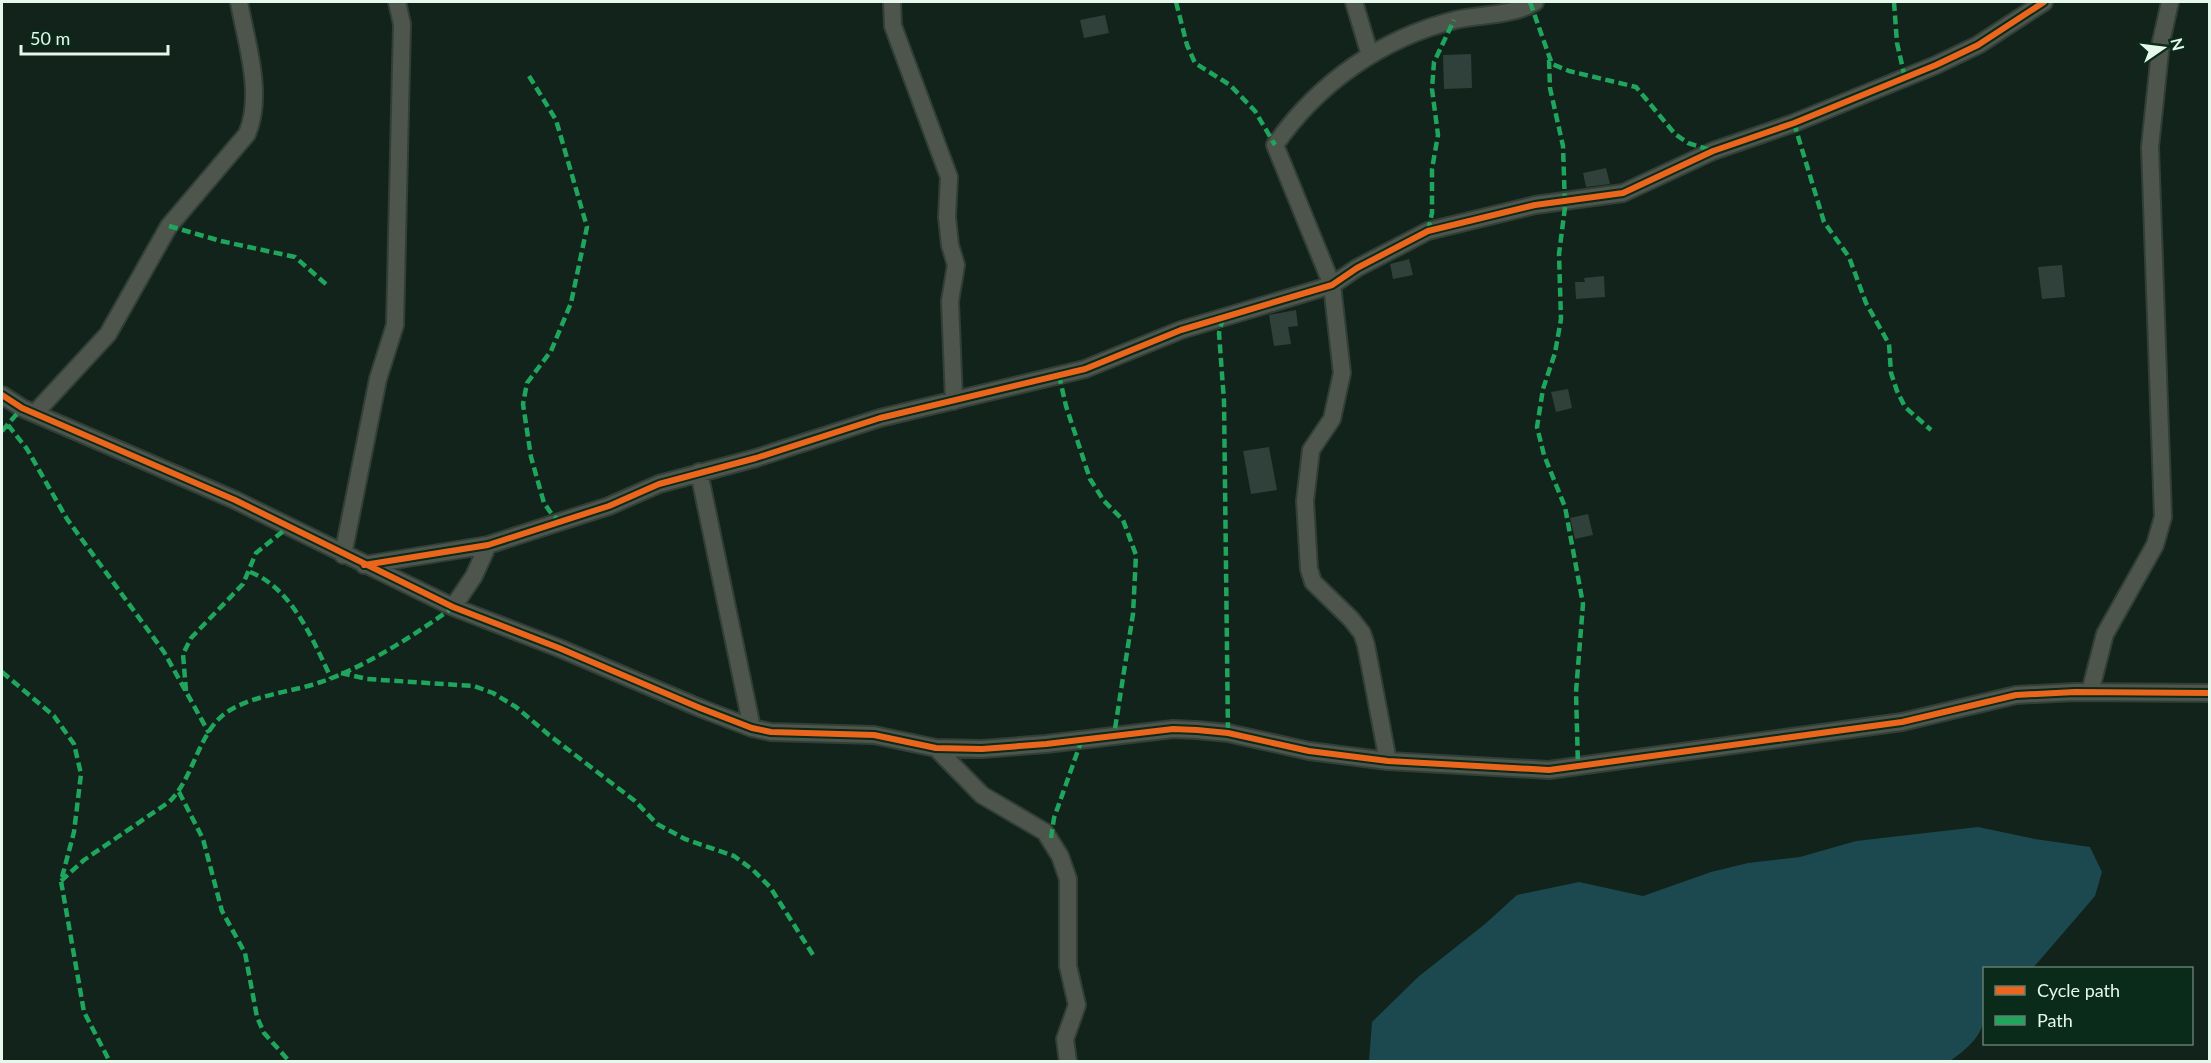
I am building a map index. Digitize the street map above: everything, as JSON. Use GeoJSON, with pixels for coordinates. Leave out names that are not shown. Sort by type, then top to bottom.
{"type":"FeatureCollection","features":[{"type":"Feature","properties":{"kind":"street"},"geometry":{"type":"LineString","coordinates":[[36,412],[108,334],[169,226],[247,134],[253,120],[254,100],[239,2]]}},
{"type":"Feature","properties":{"kind":"street"},"geometry":{"type":"LineString","coordinates":[[343,555],[378,379],[395,325],[402,24],[397,2]]}},
{"type":"Feature","properties":{"kind":"street"},"geometry":{"type":"LineString","coordinates":[[892,2],[893,26],[949,177],[947,217],[950,245],[956,265],[951,301],[954,401]]}},
{"type":"Feature","properties":{"kind":"street"},"geometry":{"type":"LineString","coordinates":[[1354,2],[1370,55]]}},
{"type":"Feature","properties":{"kind":"street"},"geometry":{"type":"LineString","coordinates":[[1388,761],[1364,639],[1351,619],[1313,582],[1307,556],[1305,501],[1311,450],[1332,418],[1342,374],[1332,285],[1275,145],[1289,124],[1317,96],[1346,70],[1370,55],[1454,20],[1525,8],[1535,2]]}},
{"type":"Feature","properties":{"kind":"street"},"geometry":{"type":"LineString","coordinates":[[364,565],[488,544],[609,506],[659,484],[756,458],[880,418],[1085,369],[1181,330],[1332,285],[1372,260],[1428,231],[1535,205],[1600,198],[1635,189],[1713,151],[1794,123],[1936,65],[1978,45],[2044,2]]}},
{"type":"Feature","properties":{"kind":"street"},"geometry":{"type":"LineString","coordinates":[[2090,692],[2105,634],[2155,545],[2163,517],[2150,147],[2161,42],[2170,2]]}},
{"type":"Feature","properties":{"kind":"street"},"geometry":{"type":"LineString","coordinates":[[2,395],[235,500],[453,607],[752,728],[789,733],[874,735],[936,748],[1012,747],[1173,729],[1228,734],[1309,751],[1388,761],[1549,770],[1902,722],[2016,695],[2090,692],[2210,693]]}},
{"type":"Feature","properties":{"kind":"street"},"geometry":{"type":"LineString","coordinates":[[699,472],[752,728]]}},
{"type":"Feature","properties":{"kind":"street"},"geometry":{"type":"LineString","coordinates":[[453,607],[474,576],[488,544]]}},
{"type":"Feature","properties":{"kind":"street"},"geometry":{"type":"LineString","coordinates":[[936,748],[982,795],[1045,832],[1060,856],[1068,879],[1068,966],[1077,1005],[1065,1039],[1068,1062]]}},
{"type":"Feature","properties":{"kind":"water"},"geometry":{"type":"Polygon","coordinates":[[[1978,827],[2090,847],[2102,872],[2095,896],[2034,967],[1983,967],[1983,1024],[1974,1040],[1950,1061],[1369,1061],[1372,1022],[1418,977],[1485,924],[1517,895],[1579,882],[1643,896],[1711,872],[1748,863],[1800,857],[1856,841],[1978,827]]]}},
{"type":"Feature","properties":{"kind":"building"},"geometry":{"type":"Polygon","coordinates":[[[1105,15],[1109,33],[1084,38],[1080,20],[1105,15]]]}},
{"type":"Feature","properties":{"kind":"building"},"geometry":{"type":"Polygon","coordinates":[[[1471,54],[1472,88],[1444,89],[1443,55],[1471,54]]]}},
{"type":"Feature","properties":{"kind":"building"},"geometry":{"type":"Polygon","coordinates":[[[1606,168],[1610,184],[1586,187],[1583,173],[1606,168]]]}},
{"type":"Feature","properties":{"kind":"building"},"geometry":{"type":"Polygon","coordinates":[[[1409,259],[1413,275],[1393,279],[1390,264],[1409,259]]]}},
{"type":"Feature","properties":{"kind":"building"},"geometry":{"type":"Polygon","coordinates":[[[2062,265],[2065,297],[2042,299],[2038,267],[2062,265]]]}},
{"type":"Feature","properties":{"kind":"building"},"geometry":{"type":"Polygon","coordinates":[[[1604,276],[1605,297],[1576,299],[1575,282],[1585,282],[1584,278],[1604,276]]]}},
{"type":"Feature","properties":{"kind":"building"},"geometry":{"type":"Polygon","coordinates":[[[1296,310],[1298,326],[1288,327],[1291,344],[1274,346],[1269,315],[1296,310]]]}},
{"type":"Feature","properties":{"kind":"building"},"geometry":{"type":"Polygon","coordinates":[[[1568,389],[1572,408],[1556,412],[1551,392],[1568,389]]]}},
{"type":"Feature","properties":{"kind":"building"},"geometry":{"type":"Polygon","coordinates":[[[1269,447],[1277,490],[1251,494],[1243,451],[1269,447]]]}},
{"type":"Feature","properties":{"kind":"building"},"geometry":{"type":"Polygon","coordinates":[[[1588,514],[1593,535],[1575,539],[1570,518],[1588,514]]]}},
{"type":"Feature","properties":{"kind":"marked path"},"geometry":{"type":"LineString","coordinates":[[1176,2],[1187,45],[1195,63],[1230,85],[1255,111],[1275,145]]}},
{"type":"Feature","properties":{"kind":"marked path"},"geometry":{"type":"LineString","coordinates":[[1530,2],[1552,64],[1569,71],[1636,87],[1675,134],[1688,143],[1713,151]]}},
{"type":"Feature","properties":{"kind":"marked path"},"geometry":{"type":"LineString","coordinates":[[1894,2],[1897,43],[1905,78]]}},
{"type":"Feature","properties":{"kind":"marked path"},"geometry":{"type":"LineString","coordinates":[[1428,231],[1432,213],[1432,169],[1438,135],[1432,89],[1434,62],[1454,20]]}},
{"type":"Feature","properties":{"kind":"marked path"},"geometry":{"type":"LineString","coordinates":[[1549,60],[1550,88],[1563,146],[1565,207],[1559,254],[1561,319],[1555,353],[1543,389],[1537,427],[1544,455],[1565,507],[1583,604],[1576,692],[1578,766]]}},
{"type":"Feature","properties":{"kind":"marked path"},"geometry":{"type":"LineString","coordinates":[[529,76],[556,120],[587,227],[571,303],[551,351],[527,383],[523,404],[531,457],[544,503],[553,516],[562,522]]}},
{"type":"Feature","properties":{"kind":"marked path"},"geometry":{"type":"LineString","coordinates":[[1794,123],[1824,222],[1849,257],[1866,303],[1889,344],[1891,373],[1897,391],[1905,407],[1931,430]]}},
{"type":"Feature","properties":{"kind":"marked path"},"geometry":{"type":"LineString","coordinates":[[169,226],[221,241],[295,257],[327,285]]}},
{"type":"Feature","properties":{"kind":"marked path"},"geometry":{"type":"LineString","coordinates":[[1223,318],[1219,333],[1224,401],[1228,733]]}},
{"type":"Feature","properties":{"kind":"marked path"},"geometry":{"type":"LineString","coordinates":[[1059,375],[1066,406],[1090,479],[1104,501],[1123,520],[1136,555],[1133,614],[1114,735]]}},
{"type":"Feature","properties":{"kind":"marked path"},"geometry":{"type":"LineString","coordinates":[[2,431],[22,408]]}},
{"type":"Feature","properties":{"kind":"marked path"},"geometry":{"type":"LineString","coordinates":[[8,425],[27,449],[67,519],[164,652],[209,733]]}},
{"type":"Feature","properties":{"kind":"marked path"},"geometry":{"type":"LineString","coordinates":[[186,691],[183,654],[191,638],[243,584],[256,553],[287,528]]}},
{"type":"Feature","properties":{"kind":"marked path"},"geometry":{"type":"LineString","coordinates":[[250,572],[278,590],[300,617],[331,678]]}},
{"type":"Feature","properties":{"kind":"marked path"},"geometry":{"type":"LineString","coordinates":[[61,881],[84,860],[169,802],[185,779],[212,727],[232,709],[253,700],[337,676],[406,639],[453,607]]}},
{"type":"Feature","properties":{"kind":"marked path"},"geometry":{"type":"LineString","coordinates":[[2,672],[54,716],[74,744],[81,774],[74,832],[61,881],[84,1012],[110,1062]]}},
{"type":"Feature","properties":{"kind":"marked path"},"geometry":{"type":"LineString","coordinates":[[341,673],[367,679],[474,686],[493,693],[516,707],[635,801],[657,824],[685,839],[734,856],[753,870],[770,887],[815,958]]}},
{"type":"Feature","properties":{"kind":"marked path"},"geometry":{"type":"LineString","coordinates":[[1051,838],[1054,818],[1082,739]]}},
{"type":"Feature","properties":{"kind":"marked path"},"geometry":{"type":"LineString","coordinates":[[179,792],[203,839],[222,911],[245,953],[257,1017],[264,1033],[290,1062]]}},
{"type":"Feature","properties":{"kind":"cycle path"},"geometry":{"type":"LineString","coordinates":[[364,565],[488,545],[609,506],[659,484],[756,458],[880,418],[1085,369],[1181,330],[1332,285],[1357,268],[1428,231],[1535,205],[1623,193],[1713,151],[1794,123],[1936,65],[1978,45],[2044,2]]}},
{"type":"Feature","properties":{"kind":"cycle path"},"geometry":{"type":"LineString","coordinates":[[2,395],[22,408],[235,500],[453,607],[559,648],[700,708],[752,728],[771,732],[874,735],[936,748],[982,749],[1173,729],[1197,730],[1228,733],[1309,751],[1388,761],[1549,770],[1902,722],[2016,695],[2075,692],[2210,693]]}}]}
